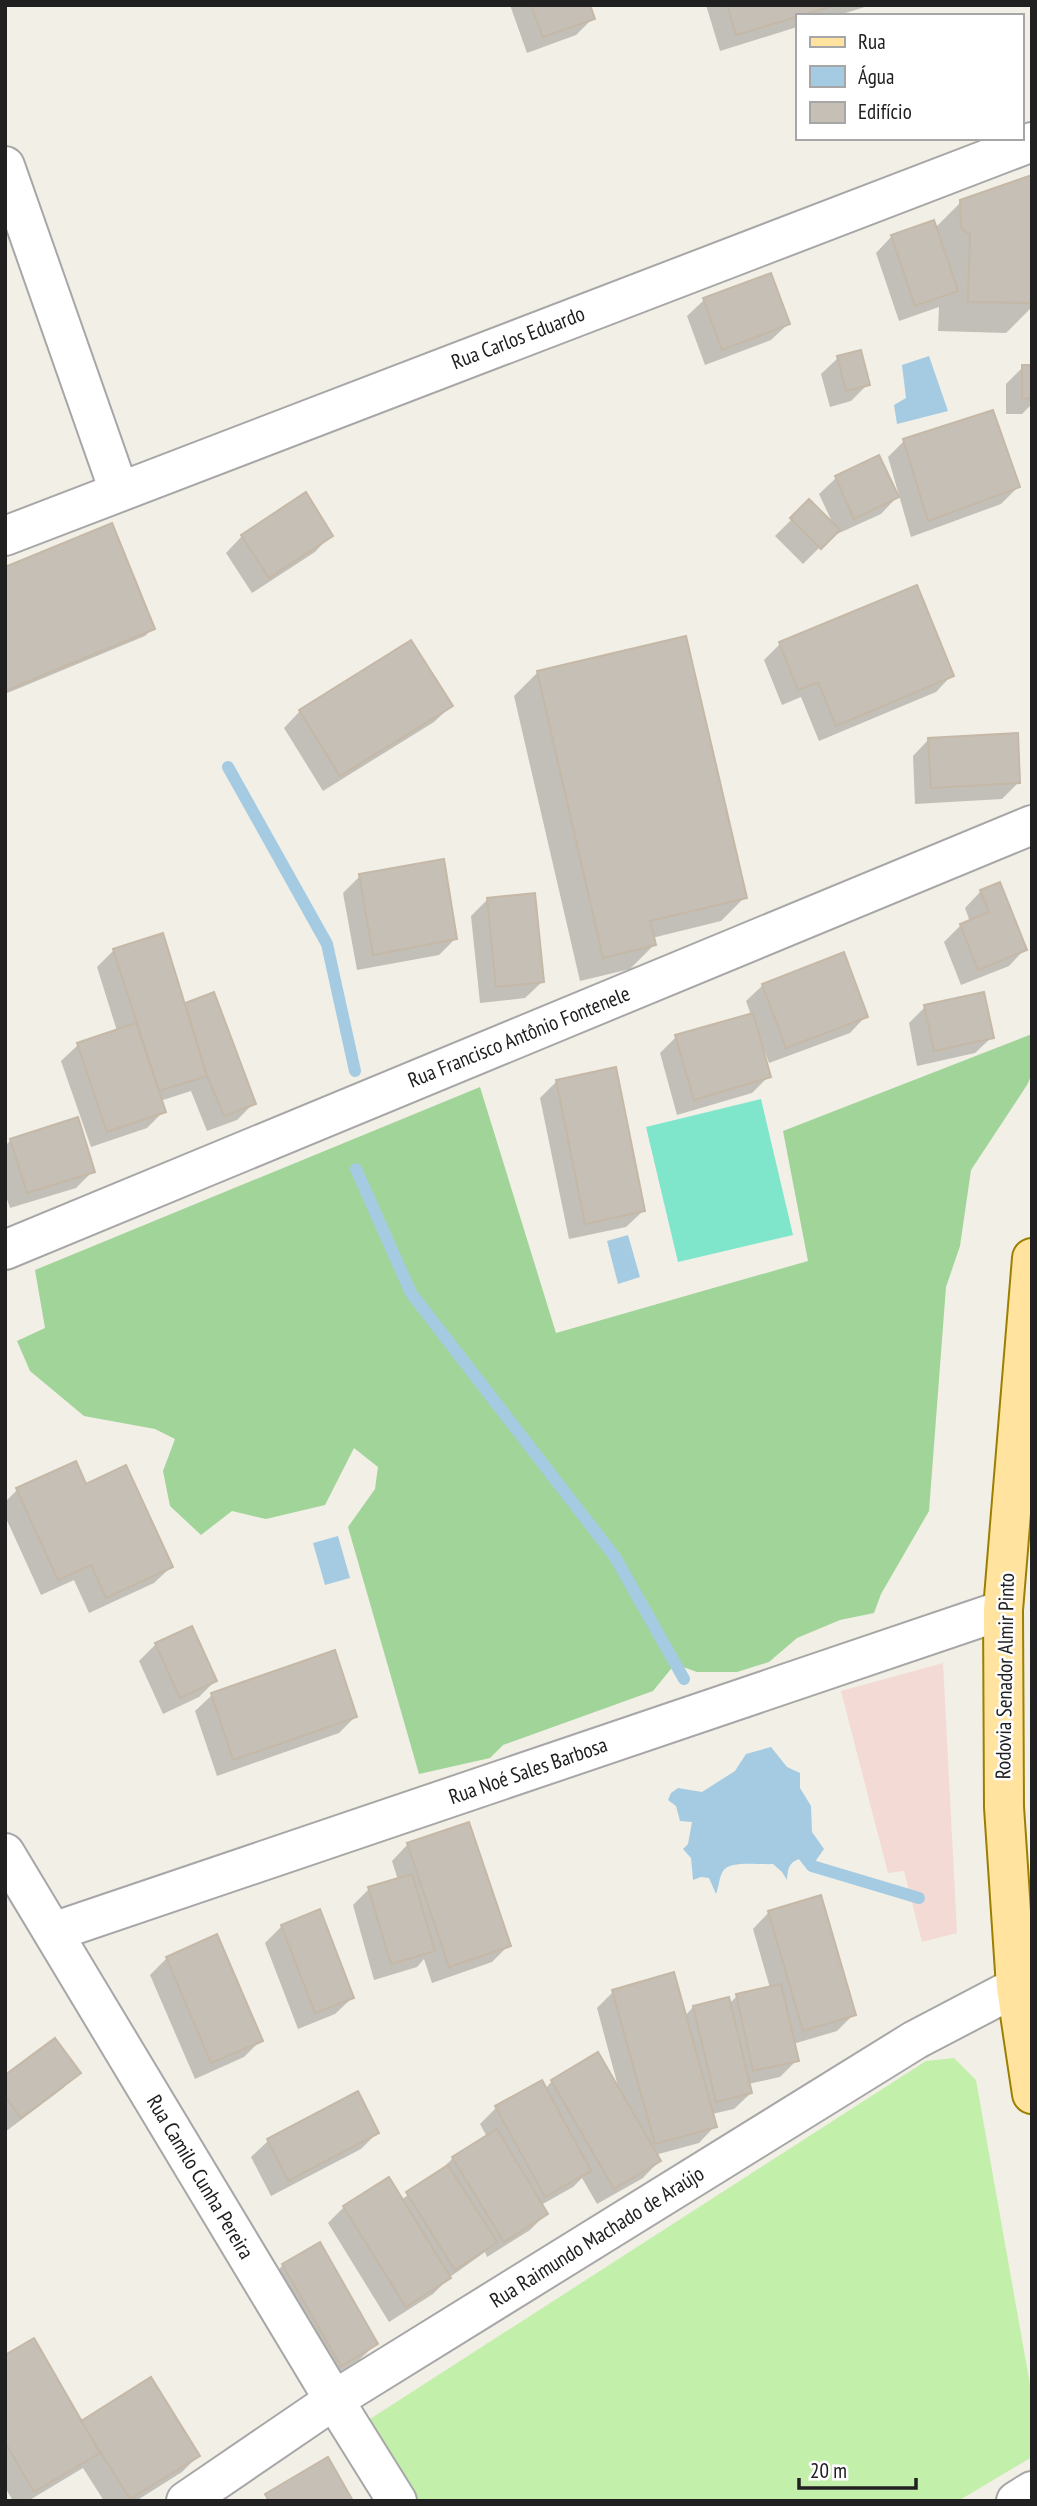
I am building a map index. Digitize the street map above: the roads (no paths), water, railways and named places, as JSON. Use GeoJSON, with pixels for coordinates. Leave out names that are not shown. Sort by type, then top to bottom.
{"type":"FeatureCollection","features":[{"type":"Feature","properties":{"kind":"main road","name":"Rodovia Senador Almir Pinto"},"geometry":{"type":"LineString","coordinates":[[1032,1258],[1003,1610],[1004,1807],[1016,1987],[1032,2094]]}},
{"type":"Feature","properties":{"kind":"main road"},"geometry":{"type":"LineString","coordinates":[[1011,1489],[1032,1532]]}},
{"type":"Feature","properties":{"kind":"main road"},"geometry":{"type":"LineString","coordinates":[[1016,1987],[1032,1889]]}},
{"type":"Feature","properties":{"kind":"street","name":"Rua Carlos Eduardo"},"geometry":{"type":"LineString","coordinates":[[5,536],[1032,142]]}},
{"type":"Feature","properties":{"kind":"street"},"geometry":{"type":"LineString","coordinates":[[5,166],[119,491]]}},
{"type":"Feature","properties":{"kind":"street","name":"Rua Francisco Antônio Fontenele"},"geometry":{"type":"LineString","coordinates":[[5,1250],[1032,825]]}},
{"type":"Feature","properties":{"kind":"street","name":"Rua Noé Sales Barbosa"},"geometry":{"type":"LineString","coordinates":[[53,1932],[1003,1610]]}},
{"type":"Feature","properties":{"kind":"street","name":"Rua Camilo Cunha Pereira"},"geometry":{"type":"LineString","coordinates":[[9,1868],[53,1932],[397,2501]]}},
{"type":"Feature","properties":{"kind":"street","name":"Rua Raimundo Machado de Araújo"},"geometry":{"type":"LineString","coordinates":[[186,2501],[334,2400],[915,2040],[1016,1987]]}},
{"type":"Feature","properties":{"kind":"street"},"geometry":{"type":"LineString","coordinates":[[1016,2501],[1032,2491]]}},
{"type":"Feature","properties":{"kind":"water"},"geometry":{"type":"Polygon","coordinates":[[[929,356],[948,411],[897,424],[894,405],[906,398],[902,365],[929,356]]]}},
{"type":"Feature","properties":{"kind":"water"},"geometry":{"type":"Polygon","coordinates":[[[628,1235],[640,1277],[618,1284],[607,1241],[628,1235]]]}},
{"type":"Feature","properties":{"kind":"water"},"geometry":{"type":"Polygon","coordinates":[[[338,1536],[350,1578],[325,1585],[313,1543],[338,1536]]]}},
{"type":"Feature","properties":{"kind":"water"},"geometry":{"type":"Polygon","coordinates":[[[771,1747],[787,1767],[800,1773],[800,1788],[811,1806],[812,1832],[824,1849],[812,1866],[806,1857],[793,1862],[789,1867],[787,1880],[773,1864],[732,1865],[723,1871],[716,1894],[709,1878],[693,1880],[691,1858],[683,1849],[688,1844],[692,1822],[680,1821],[676,1806],[668,1800],[671,1793],[678,1788],[702,1792],[735,1771],[746,1754],[771,1747]]]}},
{"type":"Feature","properties":{"kind":"waterway"},"geometry":{"type":"LineString","coordinates":[[228,767],[327,944],[355,1071]]}},
{"type":"Feature","properties":{"kind":"waterway"},"geometry":{"type":"LineString","coordinates":[[356,1169],[411,1293],[615,1557],[684,1679]]}},
{"type":"Feature","properties":{"kind":"waterway"},"geometry":{"type":"LineString","coordinates":[[797,1847],[812,1866],[919,1898]]}}]}
